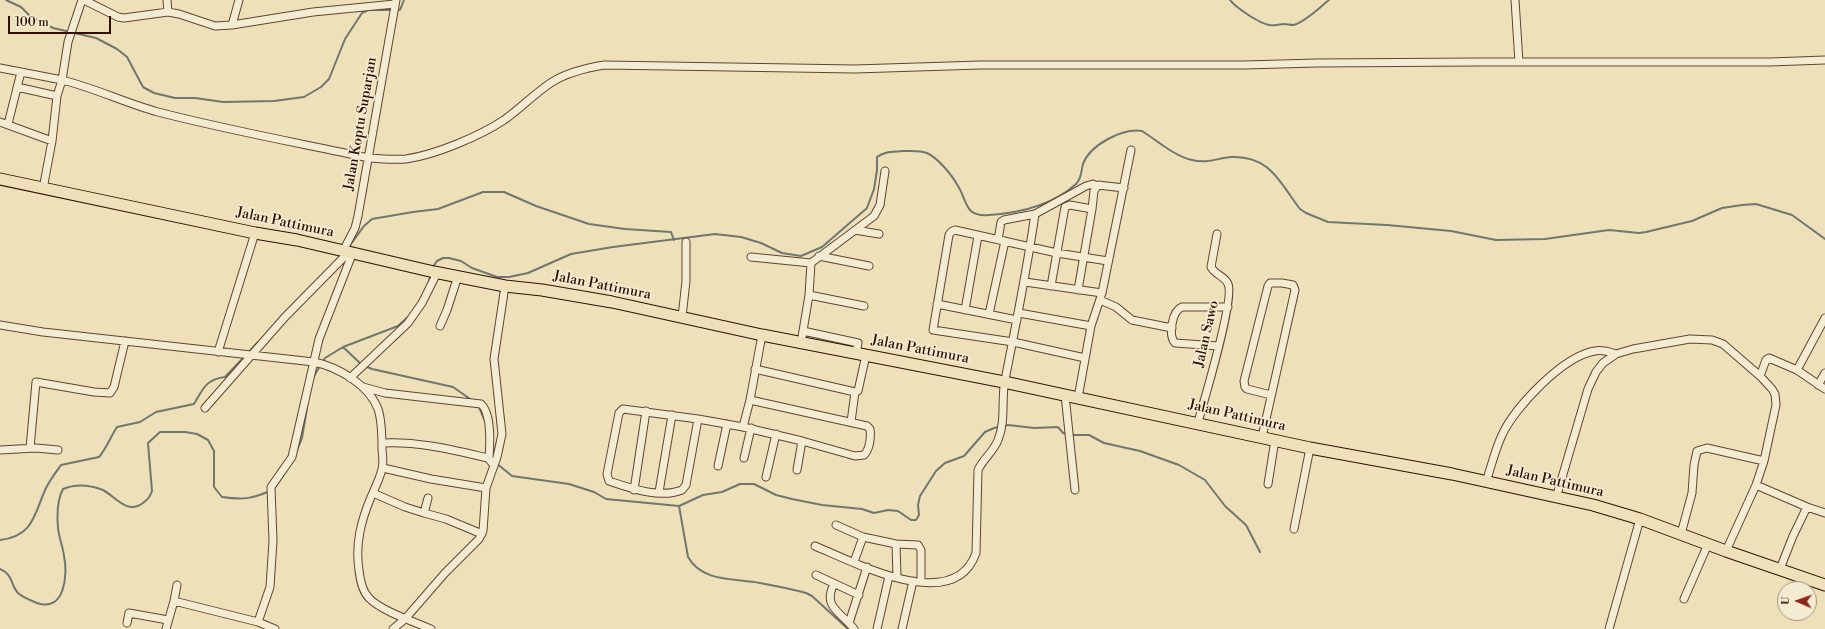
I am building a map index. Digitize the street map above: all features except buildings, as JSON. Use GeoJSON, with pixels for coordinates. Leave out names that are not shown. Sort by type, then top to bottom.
{"type":"FeatureCollection","features":[{"type":"Feature","properties":{"kind":"main road","name":"Jalan Pattimura"},"geometry":{"type":"LineString","coordinates":[[0,179],[255,233],[297,240],[433,272],[505,286],[572,294],[800,343],[1004,382],[1198,422],[1310,448],[1486,482],[1593,505],[1640,519],[1726,551],[1825,585]]}},
{"type":"Feature","properties":{"kind":"street"},"geometry":{"type":"LineString","coordinates":[[43,189],[52,141],[57,96],[62,80],[68,42],[83,0],[118,17],[124,18],[168,12],[179,14],[215,26],[232,25],[313,12],[395,3]]}},
{"type":"Feature","properties":{"kind":"street"},"geometry":{"type":"LineString","coordinates":[[167,0],[168,12]]}},
{"type":"Feature","properties":{"kind":"street"},"geometry":{"type":"LineString","coordinates":[[232,25],[239,0]]}},
{"type":"Feature","properties":{"kind":"street"},"geometry":{"type":"LineString","coordinates":[[1515,0],[1519,62]]}},
{"type":"Feature","properties":{"kind":"street","name":"Jalan Koptu Suparjan"},"geometry":{"type":"LineString","coordinates":[[347,251],[355,228],[369,158],[395,3]]}},
{"type":"Feature","properties":{"kind":"street"},"geometry":{"type":"LineString","coordinates":[[0,68],[62,80],[87,87],[121,101],[158,112],[230,129],[369,158],[406,159],[454,145],[496,125],[552,82],[582,69],[604,65],[855,69],[996,65],[1770,62],[1825,60]]}},
{"type":"Feature","properties":{"kind":"street"},"geometry":{"type":"LineString","coordinates":[[8,124],[21,72]]}},
{"type":"Feature","properties":{"kind":"street"},"geometry":{"type":"LineString","coordinates":[[17,87],[57,96]]}},
{"type":"Feature","properties":{"kind":"street"},"geometry":{"type":"LineString","coordinates":[[0,122],[52,141]]}},
{"type":"Feature","properties":{"kind":"street"},"geometry":{"type":"LineString","coordinates":[[1078,398],[1091,326],[1101,296],[1131,150]]}},
{"type":"Feature","properties":{"kind":"street"},"geometry":{"type":"LineString","coordinates":[[800,343],[809,295],[811,263],[854,230],[870,220],[878,210],[882,198],[885,171]]}},
{"type":"Feature","properties":{"kind":"street"},"geometry":{"type":"LineString","coordinates":[[989,314],[1002,240],[1001,222],[1004,220],[1035,214],[1080,188],[1093,184],[1097,187]]}},
{"type":"Feature","properties":{"kind":"street"},"geometry":{"type":"LineString","coordinates":[[1078,290],[1094,191],[1098,185],[1124,188]]}},
{"type":"Feature","properties":{"kind":"street"},"geometry":{"type":"LineString","coordinates":[[1051,286],[1067,205],[1092,209]]}},
{"type":"Feature","properties":{"kind":"street"},"geometry":{"type":"LineString","coordinates":[[815,546],[893,577],[921,582],[948,581],[958,576],[973,561],[976,553],[978,470],[983,459],[998,441],[1000,435],[1004,382],[1019,313],[1035,214]]}},
{"type":"Feature","properties":{"kind":"street"},"geometry":{"type":"LineString","coordinates":[[854,230],[879,234]]}},
{"type":"Feature","properties":{"kind":"street"},"geometry":{"type":"LineString","coordinates":[[1085,358],[1013,342],[934,331],[932,328],[951,232],[956,230],[1083,258],[1108,261]]}},
{"type":"Feature","properties":{"kind":"street"},"geometry":{"type":"LineString","coordinates":[[218,352],[255,233]]}},
{"type":"Feature","properties":{"kind":"street","name":"Jalan Sawo"},"geometry":{"type":"LineString","coordinates":[[1198,422],[1228,307],[1229,285],[1225,279],[1216,274],[1211,267],[1218,234]]}},
{"type":"Feature","properties":{"kind":"street"},"geometry":{"type":"LineString","coordinates":[[965,310],[978,236]]}},
{"type":"Feature","properties":{"kind":"street"},"geometry":{"type":"LineString","coordinates":[[682,317],[686,281],[686,242]]}},
{"type":"Feature","properties":{"kind":"street"},"geometry":{"type":"LineString","coordinates":[[205,408],[248,356],[347,251]]}},
{"type":"Feature","properties":{"kind":"street"},"geometry":{"type":"LineString","coordinates":[[258,622],[270,587],[273,541],[270,491],[292,457],[319,364],[322,332],[347,251]]}},
{"type":"Feature","properties":{"kind":"street"},"geometry":{"type":"LineString","coordinates":[[819,256],[869,266]]}},
{"type":"Feature","properties":{"kind":"street"},"geometry":{"type":"LineString","coordinates":[[751,257],[811,263]]}},
{"type":"Feature","properties":{"kind":"street"},"geometry":{"type":"LineString","coordinates":[[350,378],[408,323],[422,303],[433,272]]}},
{"type":"Feature","properties":{"kind":"street"},"geometry":{"type":"LineString","coordinates":[[440,326],[458,276]]}},
{"type":"Feature","properties":{"kind":"street"},"geometry":{"type":"LineString","coordinates":[[1024,282],[1078,290],[1101,296],[1132,320],[1172,328]]}},
{"type":"Feature","properties":{"kind":"street"},"geometry":{"type":"LineString","coordinates":[[1262,437],[1295,290],[1293,285],[1282,282],[1270,283],[1268,286],[1244,381],[1247,389],[1271,395]]}},
{"type":"Feature","properties":{"kind":"street"},"geometry":{"type":"LineString","coordinates":[[393,629],[405,619],[422,598],[482,534],[486,488],[495,465],[502,434],[494,359],[505,286]]}},
{"type":"Feature","properties":{"kind":"street"},"geometry":{"type":"LineString","coordinates":[[809,295],[864,306]]}},
{"type":"Feature","properties":{"kind":"street"},"geometry":{"type":"LineString","coordinates":[[937,304],[1017,320]]}},
{"type":"Feature","properties":{"kind":"street"},"geometry":{"type":"LineString","coordinates":[[1218,346],[1175,343],[1173,340],[1172,328],[1176,310],[1182,307],[1228,307]]}},
{"type":"Feature","properties":{"kind":"street"},"geometry":{"type":"LineString","coordinates":[[1019,313],[1091,326]]}},
{"type":"Feature","properties":{"kind":"street"},"geometry":{"type":"LineString","coordinates":[[1797,370],[1825,318]]}},
{"type":"Feature","properties":{"kind":"street"},"geometry":{"type":"LineString","coordinates":[[0,325],[43,332],[125,340],[319,364],[350,378],[361,386],[373,399],[378,409],[382,428],[383,468],[361,525],[357,549],[360,580],[370,599],[405,619],[431,629]]}},
{"type":"Feature","properties":{"kind":"street"},"geometry":{"type":"LineString","coordinates":[[803,331],[858,343],[861,354],[858,391],[855,392],[851,422]]}},
{"type":"Feature","properties":{"kind":"street"},"geometry":{"type":"LineString","coordinates":[[743,427],[750,400],[762,335]]}},
{"type":"Feature","properties":{"kind":"street"},"geometry":{"type":"LineString","coordinates":[[1556,498],[1591,381],[1603,363],[1616,354],[1633,349],[1690,339],[1712,340],[1723,344],[1760,376],[1772,389],[1776,400],[1775,412],[1764,461],[1756,485],[1726,551]]}},
{"type":"Feature","properties":{"kind":"street"},"geometry":{"type":"LineString","coordinates":[[30,448],[36,382],[94,392],[110,393],[114,387],[125,340]]}},
{"type":"Feature","properties":{"kind":"street"},"geometry":{"type":"LineString","coordinates":[[1486,482],[1501,436],[1508,423],[1522,406],[1556,371],[1572,359],[1596,350],[1616,354]]}},
{"type":"Feature","properties":{"kind":"street"},"geometry":{"type":"LineString","coordinates":[[1760,376],[1766,360],[1769,358],[1797,370],[1825,389]]}},
{"type":"Feature","properties":{"kind":"street"},"geometry":{"type":"LineString","coordinates":[[755,369],[855,392]]}},
{"type":"Feature","properties":{"kind":"street"},"geometry":{"type":"LineString","coordinates":[[1818,385],[1825,373]]}},
{"type":"Feature","properties":{"kind":"street"},"geometry":{"type":"LineString","coordinates":[[361,386],[385,393],[481,404],[485,409],[489,428],[489,459]]}},
{"type":"Feature","properties":{"kind":"street"},"geometry":{"type":"LineString","coordinates":[[1065,395],[1075,490]]}},
{"type":"Feature","properties":{"kind":"street"},"geometry":{"type":"LineString","coordinates":[[698,419],[685,488],[678,491],[659,492],[634,490],[609,481],[607,474],[619,413],[623,409],[646,411],[698,419],[751,428],[855,456],[864,455],[868,449],[870,428],[867,426],[750,400]]}},
{"type":"Feature","properties":{"kind":"street"},"geometry":{"type":"LineString","coordinates":[[634,490],[646,411]]}},
{"type":"Feature","properties":{"kind":"street"},"geometry":{"type":"LineString","coordinates":[[659,492],[672,415]]}},
{"type":"Feature","properties":{"kind":"street"},"geometry":{"type":"LineString","coordinates":[[718,466],[727,424]]}},
{"type":"Feature","properties":{"kind":"street"},"geometry":{"type":"LineString","coordinates":[[744,458],[751,428]]}},
{"type":"Feature","properties":{"kind":"street"},"geometry":{"type":"LineString","coordinates":[[766,476],[776,434]]}},
{"type":"Feature","properties":{"kind":"street"},"geometry":{"type":"LineString","coordinates":[[1268,484],[1275,440]]}},
{"type":"Feature","properties":{"kind":"street"},"geometry":{"type":"LineString","coordinates":[[797,470],[802,441]]}},
{"type":"Feature","properties":{"kind":"street"},"geometry":{"type":"LineString","coordinates":[[382,443],[397,442],[425,445],[489,459],[495,465]]}},
{"type":"Feature","properties":{"kind":"street"},"geometry":{"type":"LineString","coordinates":[[0,450],[30,448],[58,450]]}},
{"type":"Feature","properties":{"kind":"street"},"geometry":{"type":"LineString","coordinates":[[1294,529],[1310,448]]}},
{"type":"Feature","properties":{"kind":"street"},"geometry":{"type":"LineString","coordinates":[[1681,534],[1692,493],[1694,465],[1697,451],[1707,448],[1764,461]]}},
{"type":"Feature","properties":{"kind":"street"},"geometry":{"type":"LineString","coordinates":[[383,468],[431,479],[486,488]]}},
{"type":"Feature","properties":{"kind":"street"},"geometry":{"type":"LineString","coordinates":[[1756,485],[1825,513]]}},
{"type":"Feature","properties":{"kind":"street"},"geometry":{"type":"LineString","coordinates":[[373,493],[405,507],[446,519],[482,534]]}},
{"type":"Feature","properties":{"kind":"street"},"geometry":{"type":"LineString","coordinates":[[424,513],[428,498]]}},
{"type":"Feature","properties":{"kind":"street"},"geometry":{"type":"LineString","coordinates":[[1780,569],[1793,536],[1808,507]]}},
{"type":"Feature","properties":{"kind":"street"},"geometry":{"type":"LineString","coordinates":[[1609,629],[1640,519]]}},
{"type":"Feature","properties":{"kind":"street"},"geometry":{"type":"LineString","coordinates":[[836,525],[863,537],[896,544],[920,546],[921,582]]}},
{"type":"Feature","properties":{"kind":"street"},"geometry":{"type":"LineString","coordinates":[[854,562],[863,537]]}},
{"type":"Feature","properties":{"kind":"street"},"geometry":{"type":"LineString","coordinates":[[877,629],[893,577],[896,544]]}},
{"type":"Feature","properties":{"kind":"street"},"geometry":{"type":"LineString","coordinates":[[1684,600],[1708,544]]}},
{"type":"Feature","properties":{"kind":"street"},"geometry":{"type":"LineString","coordinates":[[849,622],[866,567]]}},
{"type":"Feature","properties":{"kind":"street"},"geometry":{"type":"LineString","coordinates":[[816,575],[858,595]]}},
{"type":"Feature","properties":{"kind":"street"},"geometry":{"type":"LineString","coordinates":[[902,629],[913,581]]}},
{"type":"Feature","properties":{"kind":"street"},"geometry":{"type":"LineString","coordinates":[[834,584],[829,593],[830,601],[854,629]]}},
{"type":"Feature","properties":{"kind":"street"},"geometry":{"type":"LineString","coordinates":[[166,629],[177,585]]}},
{"type":"Feature","properties":{"kind":"street"},"geometry":{"type":"LineString","coordinates":[[174,601],[258,622],[275,629]]}},
{"type":"Feature","properties":{"kind":"street"},"geometry":{"type":"LineString","coordinates":[[127,623],[129,613],[168,620]]}},
{"type":"Feature","properties":{"kind":"waterway"},"geometry":{"type":"LineString","coordinates":[[6,0],[21,7],[30,16],[53,28],[96,38],[117,49],[127,57],[143,87],[154,93],[175,98],[195,98],[223,102],[274,101],[304,97],[321,87],[329,79],[345,39],[362,13],[368,10],[392,10]]}},
{"type":"Feature","properties":{"kind":"waterway"},"geometry":{"type":"LineString","coordinates":[[396,10],[400,10],[404,0]]}},
{"type":"Feature","properties":{"kind":"waterway"},"geometry":{"type":"LineString","coordinates":[[1230,0],[1242,11],[1269,25],[1297,24],[1329,0]]}},
{"type":"Feature","properties":{"kind":"waterway"},"geometry":{"type":"LineString","coordinates":[[432,268],[437,261],[443,258],[449,258],[461,261],[472,268],[497,277],[509,277],[528,273],[571,254],[715,234],[741,237],[761,243],[782,253],[801,256],[822,247],[867,208],[874,189],[877,170],[877,157],[883,154],[915,151],[924,152],[931,155],[952,177],[971,211],[975,214],[981,215],[1000,214],[1035,207],[1046,203],[1067,191],[1078,182],[1083,164],[1092,150],[1099,144],[1116,135],[1134,131],[1142,131],[1172,152],[1192,160],[1208,161],[1231,157],[1255,161],[1273,172],[1300,209],[1328,222],[1387,225],[1451,231],[1496,240],[1545,239],[1609,230],[1639,233],[1646,232],[1692,221],[1722,208],[1756,204],[1792,215],[1825,239]]}},
{"type":"Feature","properties":{"kind":"waterway"},"geometry":{"type":"LineString","coordinates":[[348,248],[364,226],[372,219],[438,209],[483,192],[504,192],[536,206],[589,224],[625,229],[671,232],[674,240]]}},
{"type":"Feature","properties":{"kind":"waterway"},"geometry":{"type":"LineString","coordinates":[[428,284],[431,274]]}},
{"type":"Feature","properties":{"kind":"waterway"},"geometry":{"type":"LineString","coordinates":[[322,363],[325,358],[343,347],[398,326],[409,316]]}},
{"type":"Feature","properties":{"kind":"waterway"},"geometry":{"type":"LineString","coordinates":[[249,352],[258,342]]}},
{"type":"Feature","properties":{"kind":"waterway"},"geometry":{"type":"LineString","coordinates":[[343,347],[361,364]]}},
{"type":"Feature","properties":{"kind":"waterway"},"geometry":{"type":"LineString","coordinates":[[0,540],[11,538],[20,534],[26,529],[35,515],[48,485],[61,465],[99,457],[117,427],[140,422],[156,412],[194,404],[209,382],[225,377],[244,357]]}},
{"type":"Feature","properties":{"kind":"waterway"},"geometry":{"type":"LineString","coordinates":[[313,378],[320,366]]}},
{"type":"Feature","properties":{"kind":"waterway"},"geometry":{"type":"LineString","coordinates":[[365,366],[372,369],[453,387],[473,401]]}},
{"type":"Feature","properties":{"kind":"waterway"},"geometry":{"type":"LineString","coordinates":[[478,405],[485,421]]}},
{"type":"Feature","properties":{"kind":"waterway"},"geometry":{"type":"LineString","coordinates":[[297,450],[302,438],[307,408]]}},
{"type":"Feature","properties":{"kind":"waterway"},"geometry":{"type":"LineString","coordinates":[[679,506],[703,495],[722,492],[740,484],[754,484],[776,495],[792,499],[822,505],[862,509],[874,513],[888,510],[898,511],[911,520],[916,520],[919,515],[918,505],[920,496],[936,471],[945,463],[964,456],[985,432],[994,428],[1008,425],[1034,428],[1058,427],[1063,433],[1067,434]]}},
{"type":"Feature","properties":{"kind":"waterway"},"geometry":{"type":"LineString","coordinates":[[0,569],[8,574],[16,590],[22,596],[37,603],[46,605],[54,602],[59,597],[65,581],[65,564],[58,518],[58,508],[63,489],[78,486],[93,487],[103,490],[127,506],[132,507],[143,503],[149,498],[152,491],[148,443],[160,432],[185,432],[197,434],[208,440],[214,451],[214,487],[222,497],[247,498],[270,491]]}},
{"type":"Feature","properties":{"kind":"waterway"},"geometry":{"type":"LineString","coordinates":[[1072,435],[1089,435],[1104,443],[1140,451],[1179,465],[1205,480],[1225,506],[1246,525],[1260,552]]}},
{"type":"Feature","properties":{"kind":"waterway"},"geometry":{"type":"LineString","coordinates":[[496,463],[512,476],[569,484],[594,492],[606,499],[679,506],[688,557],[694,565],[702,571],[720,578],[760,583],[806,593],[812,596],[848,629]]}},
{"type":"Feature","properties":{"kind":"waterway"},"geometry":{"type":"LineString","coordinates":[[274,489],[287,470]]}}]}
